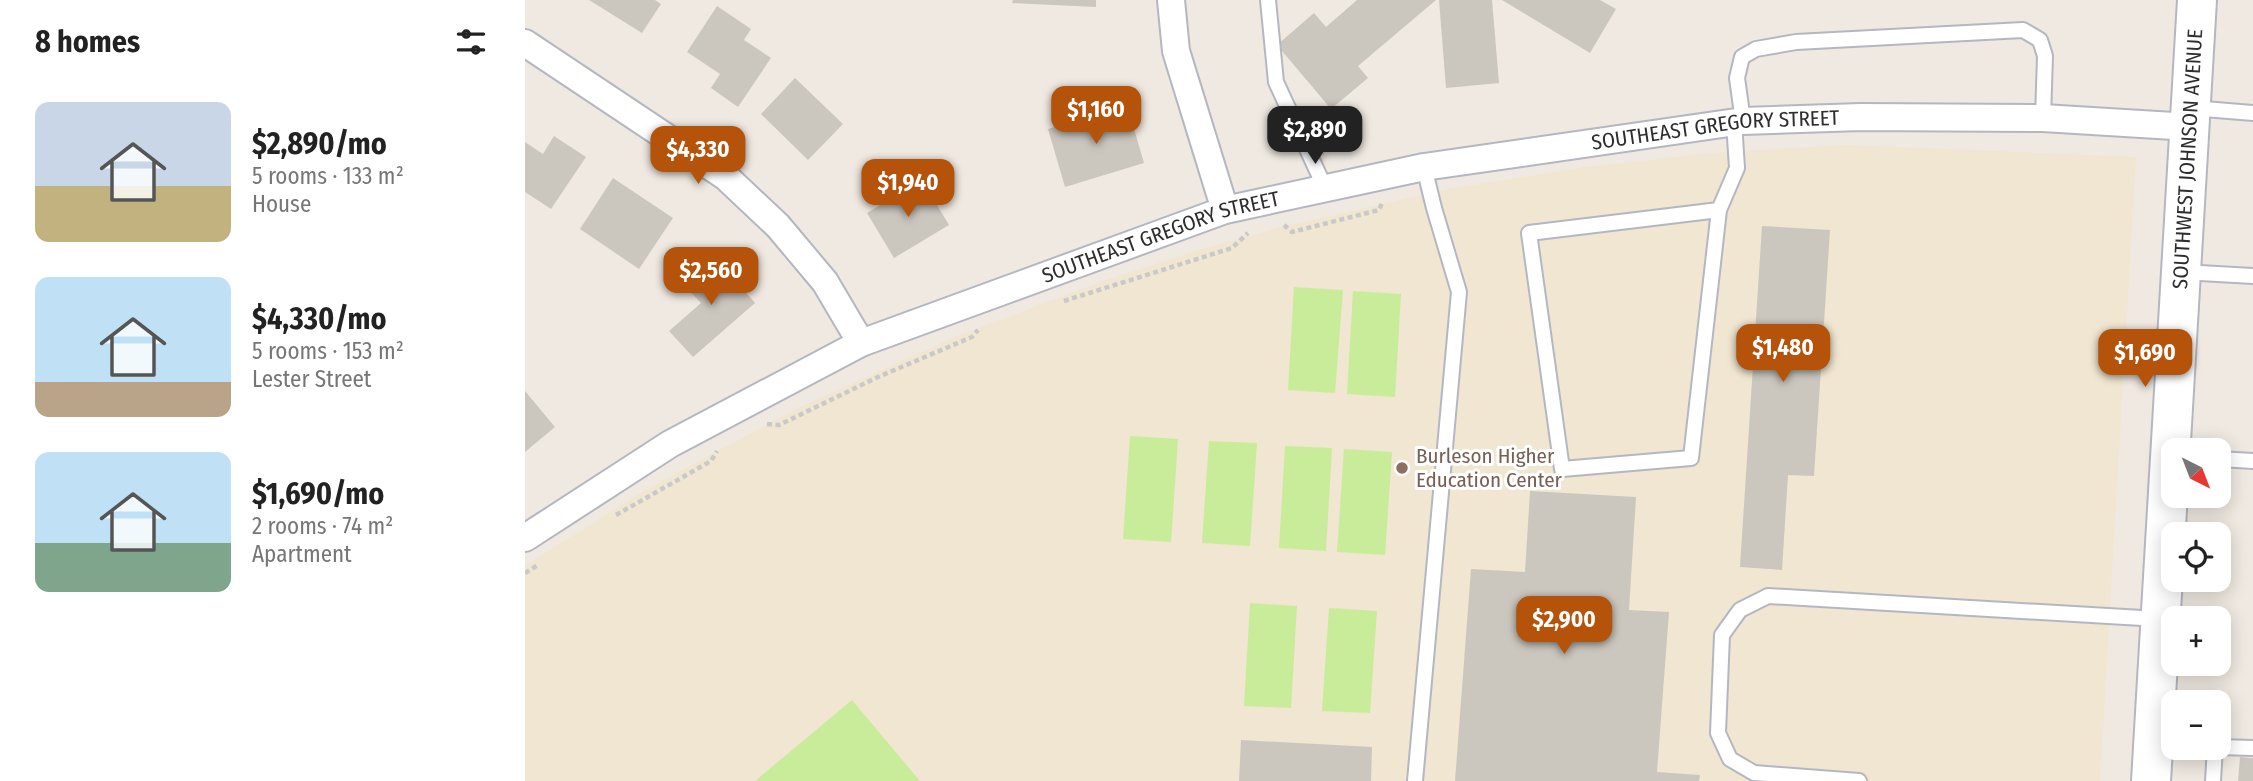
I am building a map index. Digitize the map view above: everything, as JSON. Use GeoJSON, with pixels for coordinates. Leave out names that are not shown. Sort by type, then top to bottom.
{"type":"FeatureCollection","features":[{"type":"Feature","properties":{"kind":"street"},"geometry":{"type":"LineString","coordinates":[[1171,0],[1176,51],[1225,210]]}},
{"type":"Feature","properties":{"kind":"street","name":"SOUTHWEST JOHNSON AVENUE"},"geometry":{"type":"LineString","coordinates":[[2173,438],[2197,0]]}},
{"type":"Feature","properties":{"kind":"street"},"geometry":{"type":"LineString","coordinates":[[525,43],[726,177],[778,226],[825,282],[861,343]]}},
{"type":"Feature","properties":{"kind":"street","name":"SOUTHEAST GREGORY STREET"},"geometry":{"type":"LineString","coordinates":[[525,538],[670,444],[861,343],[1225,210],[1424,167],[1738,122],[1861,117],[2190,117]]}},
{"type":"Feature","properties":{"kind":"street","name":"SOUTHWEST JOHNSON AVENUE"},"geometry":{"type":"LineString","coordinates":[[2162,606],[2169,508]]}},
{"type":"Feature","properties":{"kind":"street","name":"SOUTHWEST JOHNSON AVENUE"},"geometry":{"type":"LineString","coordinates":[[2151,781],[2158,743],[2161,620]]}},
{"type":"Feature","properties":{"kind":"lane"},"geometry":{"type":"LineString","coordinates":[[1268,0],[1276,82],[1325,188]]}},
{"type":"Feature","properties":{"kind":"lane"},"geometry":{"type":"LineString","coordinates":[[1719,210],[1529,233],[1562,470],[1691,458],[1719,210],[1737,168],[1737,78],[1742,57],[1756,48],[1796,42],[2023,30],[2040,40],[2045,56],[2043,118]]}},
{"type":"Feature","properties":{"kind":"lane"},"geometry":{"type":"LineString","coordinates":[[2190,117],[2253,113]]}},
{"type":"Feature","properties":{"kind":"lane"},"geometry":{"type":"LineString","coordinates":[[1415,781],[1459,292],[1424,167]]}},
{"type":"Feature","properties":{"kind":"lane"},"geometry":{"type":"LineString","coordinates":[[2182,272],[2253,276]]}},
{"type":"Feature","properties":{"kind":"lane"},"geometry":{"type":"LineString","coordinates":[[2231,460],[2253,461]]}},
{"type":"Feature","properties":{"kind":"lane"},"geometry":{"type":"LineString","coordinates":[[1859,781],[1754,773],[1730,759],[1718,733],[1722,635],[1740,610],[1767,596],[2161,620]]}},
{"type":"Feature","properties":{"kind":"lane"},"geometry":{"type":"LineString","coordinates":[[2231,747],[2253,748]]}},
{"type":"Feature","properties":{"kind":"lane"},"geometry":{"type":"LineString","coordinates":[[2213,781],[2215,760]]}},
{"type":"Feature","properties":{"kind":"shaded area","name":"Burleson Higher Education Center"},"geometry":{"type":"Polygon","coordinates":[[[1847,145],[2136,157],[2100,781],[525,781],[525,566],[642,492],[800,407],[955,337],[1109,279],[1282,227],[1449,189],[1579,168],[1711,153],[1847,145]]]}},
{"type":"Feature","properties":{"kind":"green space"},"geometry":{"type":"Polygon","coordinates":[[[1294,287],[1343,290],[1335,393],[1288,390],[1294,287]]]}},
{"type":"Feature","properties":{"kind":"green space"},"geometry":{"type":"Polygon","coordinates":[[[1353,291],[1401,294],[1395,397],[1347,394],[1353,291]]]}},
{"type":"Feature","properties":{"kind":"green space"},"geometry":{"type":"Polygon","coordinates":[[[1130,436],[1178,439],[1171,542],[1123,539],[1130,436]]]}},
{"type":"Feature","properties":{"kind":"green space"},"geometry":{"type":"Polygon","coordinates":[[[1209,441],[1257,443],[1250,546],[1202,543],[1209,441]]]}},
{"type":"Feature","properties":{"kind":"green space"},"geometry":{"type":"Polygon","coordinates":[[[1285,446],[1332,448],[1326,551],[1279,548],[1285,446]]]}},
{"type":"Feature","properties":{"kind":"green space"},"geometry":{"type":"Polygon","coordinates":[[[1344,449],[1392,452],[1385,555],[1337,552],[1344,449]]]}},
{"type":"Feature","properties":{"kind":"green space"},"geometry":{"type":"Polygon","coordinates":[[[1250,603],[1297,606],[1291,708],[1244,706],[1250,603]]]}},
{"type":"Feature","properties":{"kind":"green space"},"geometry":{"type":"Polygon","coordinates":[[[1329,608],[1377,611],[1370,713],[1322,711],[1329,608]]]}},
{"type":"Feature","properties":{"kind":"green space"},"geometry":{"type":"Polygon","coordinates":[[[852,700],[920,781],[755,781],[852,700]]]}},
{"type":"Feature","properties":{"kind":"building"},"geometry":{"type":"Polygon","coordinates":[[[589,0],[655,0],[661,4],[642,33],[589,0]]]}},
{"type":"Feature","properties":{"kind":"building"},"geometry":{"type":"Polygon","coordinates":[[[1013,0],[1096,0],[1096,7],[1012,3],[1013,0]]]}},
{"type":"Feature","properties":{"kind":"building"},"geometry":{"type":"Polygon","coordinates":[[[1357,0],[1436,0],[1358,66],[1368,78],[1331,109],[1277,45],[1314,13],[1326,27],[1357,0]]]}},
{"type":"Feature","properties":{"kind":"building"},"geometry":{"type":"Polygon","coordinates":[[[1439,0],[1492,0],[1499,83],[1446,88],[1439,0]]]}},
{"type":"Feature","properties":{"kind":"building"},"geometry":{"type":"Polygon","coordinates":[[[1502,0],[1600,0],[1616,9],[1590,53],[1502,0]]]}},
{"type":"Feature","properties":{"kind":"building"},"geometry":{"type":"Polygon","coordinates":[[[717,6],[751,29],[744,40],[771,58],[738,107],[711,88],[720,74],[687,52],[717,6]]]}},
{"type":"Feature","properties":{"kind":"building"},"geometry":{"type":"Polygon","coordinates":[[[795,78],[843,124],[808,160],[761,114],[795,78]]]}},
{"type":"Feature","properties":{"kind":"building"},"geometry":{"type":"Polygon","coordinates":[[[1127,105],[1144,163],[1065,187],[1048,129],[1127,105]]]}},
{"type":"Feature","properties":{"kind":"building"},"geometry":{"type":"Polygon","coordinates":[[[554,136],[586,157],[551,209],[525,192],[525,142],[543,154],[554,136]]]}},
{"type":"Feature","properties":{"kind":"building"},"geometry":{"type":"Polygon","coordinates":[[[613,178],[673,218],[639,269],[580,229],[613,178]]]}},
{"type":"Feature","properties":{"kind":"building"},"geometry":{"type":"Polygon","coordinates":[[[922,180],[949,225],[894,258],[867,213],[922,180]]]}},
{"type":"Feature","properties":{"kind":"building"},"geometry":{"type":"Polygon","coordinates":[[[1762,226],[1830,230],[1814,476],[1788,475],[1782,570],[1740,567],[1762,226]]]}},
{"type":"Feature","properties":{"kind":"building"},"geometry":{"type":"Polygon","coordinates":[[[715,257],[755,303],[693,357],[669,331],[701,303],[684,285],[715,257]]]}},
{"type":"Feature","properties":{"kind":"building"},"geometry":{"type":"Polygon","coordinates":[[[525,391],[555,427],[525,452],[525,391]]]}},
{"type":"Feature","properties":{"kind":"building"},"geometry":{"type":"Polygon","coordinates":[[[1530,491],[1636,497],[1629,610],[1669,612],[1657,772],[1700,775],[1699,781],[1455,781],[1471,569],[1525,572],[1530,491]]]}},
{"type":"Feature","properties":{"kind":"building"},"geometry":{"type":"Polygon","coordinates":[[[1241,740],[1372,747],[1371,781],[1239,781],[1241,740]]]}},
{"type":"Feature","properties":{"kind":"building"},"geometry":{"type":"Polygon","coordinates":[[[2240,757],[2253,758],[2253,781],[2238,781],[2240,757]]]}},
{"type":"Feature","properties":{"kind":"place","name":"Burleson Higher Education Center"},"geometry":{"type":"Point","coordinates":[1402,468]}}]}
